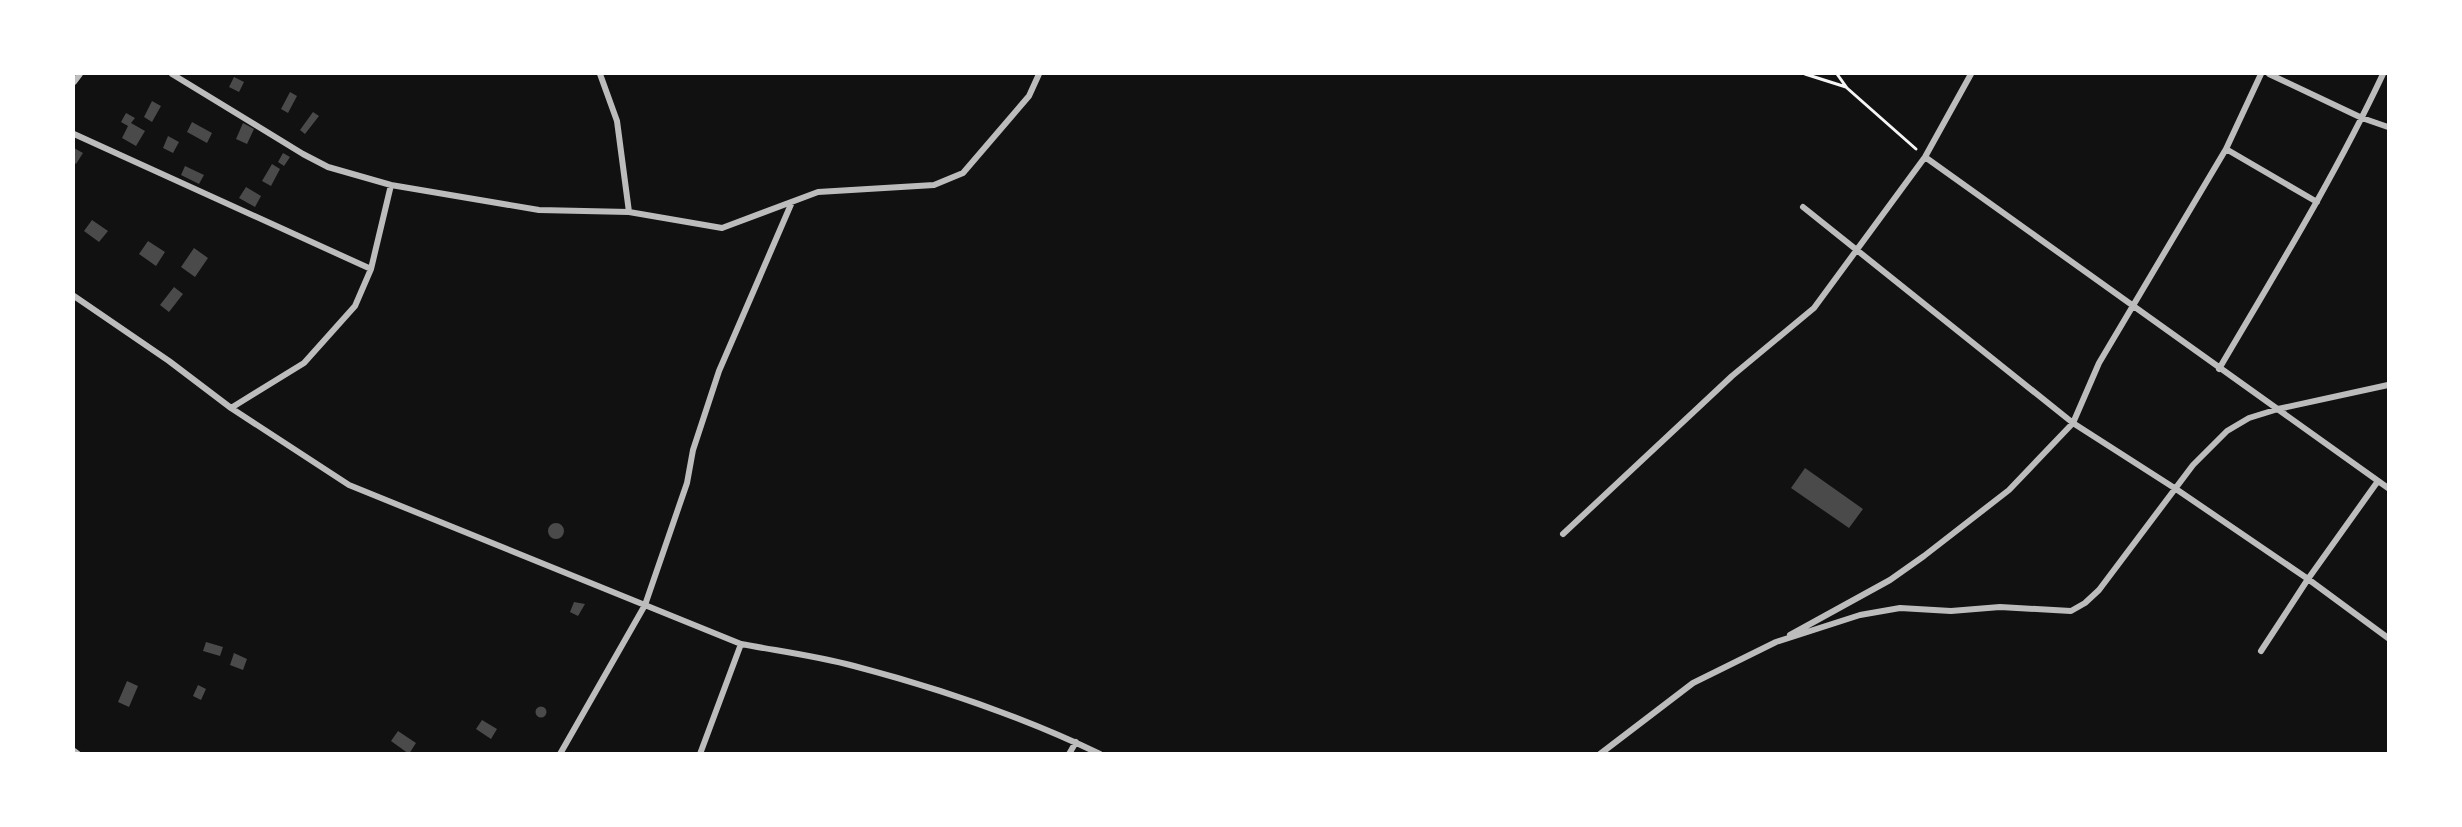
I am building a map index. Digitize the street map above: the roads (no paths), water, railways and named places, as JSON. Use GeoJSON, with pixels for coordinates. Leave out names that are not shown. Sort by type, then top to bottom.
{"type":"FeatureCollection","features":[{"type":"Feature","properties":{"kind":"street"},"geometry":{"type":"LineString","coordinates":[[74,82],[80,74]]}},
{"type":"Feature","properties":{"kind":"street"},"geometry":{"type":"LineString","coordinates":[[172,74],[328,167],[391,185],[539,210],[629,212],[722,228],[818,192],[934,185],[963,173],[1029,96],[1039,74]]}},
{"type":"Feature","properties":{"kind":"street"},"geometry":{"type":"LineString","coordinates":[[600,74],[617,121],[629,212]]}},
{"type":"Feature","properties":{"kind":"street"},"geometry":{"type":"LineString","coordinates":[[1563,534],[1732,376],[1814,309],[1925,158],[1971,74]]}},
{"type":"Feature","properties":{"kind":"street"},"geometry":{"type":"LineString","coordinates":[[1600,753],[1693,683],[1776,642],[1890,580],[2009,490],[2073,423],[2099,363],[2226,149],[2261,74]]}},
{"type":"Feature","properties":{"kind":"street"},"geometry":{"type":"LineString","coordinates":[[2269,74],[2362,118],[2388,126]]}},
{"type":"Feature","properties":{"kind":"street"},"geometry":{"type":"LineString","coordinates":[[2219,369],[2317,202],[2383,74]]}},
{"type":"Feature","properties":{"kind":"street"},"geometry":{"type":"LineString","coordinates":[[74,134],[371,269]]}},
{"type":"Feature","properties":{"kind":"street"},"geometry":{"type":"LineString","coordinates":[[2226,149],[2317,202]]}},
{"type":"Feature","properties":{"kind":"street"},"geometry":{"type":"LineString","coordinates":[[1925,158],[2388,488]]}},
{"type":"Feature","properties":{"kind":"street"},"geometry":{"type":"LineString","coordinates":[[231,408],[304,363],[355,306],[371,269],[391,185]]}},
{"type":"Feature","properties":{"kind":"street"},"geometry":{"type":"LineString","coordinates":[[560,753],[645,605],[687,483],[693,450],[719,371],[792,202]]}},
{"type":"Feature","properties":{"kind":"street"},"geometry":{"type":"LineString","coordinates":[[1803,207],[2073,423],[2176,489],[2308,579],[2388,638]]}},
{"type":"Feature","properties":{"kind":"street"},"geometry":{"type":"LineString","coordinates":[[74,296],[169,361],[231,408],[349,485],[741,644],[851,665],[950,693],[1100,753]]}},
{"type":"Feature","properties":{"kind":"street"},"geometry":{"type":"LineString","coordinates":[[1776,642],[1860,615],[1900,608],[1952,611],[2000,608],[2071,611],[2085,603],[2099,590],[2208,448],[2227,431],[2249,418],[2278,409],[2388,385]]}},
{"type":"Feature","properties":{"kind":"street"},"geometry":{"type":"LineString","coordinates":[[2261,651],[2308,579],[2378,481]]}},
{"type":"Feature","properties":{"kind":"street"},"geometry":{"type":"LineString","coordinates":[[700,753],[741,644]]}},
{"type":"Feature","properties":{"kind":"street"},"geometry":{"type":"LineString","coordinates":[[1069,753],[1076,742]]}},
{"type":"Feature","properties":{"kind":"street"},"geometry":{"type":"LineString","coordinates":[[74,751],[78,753]]}}]}
